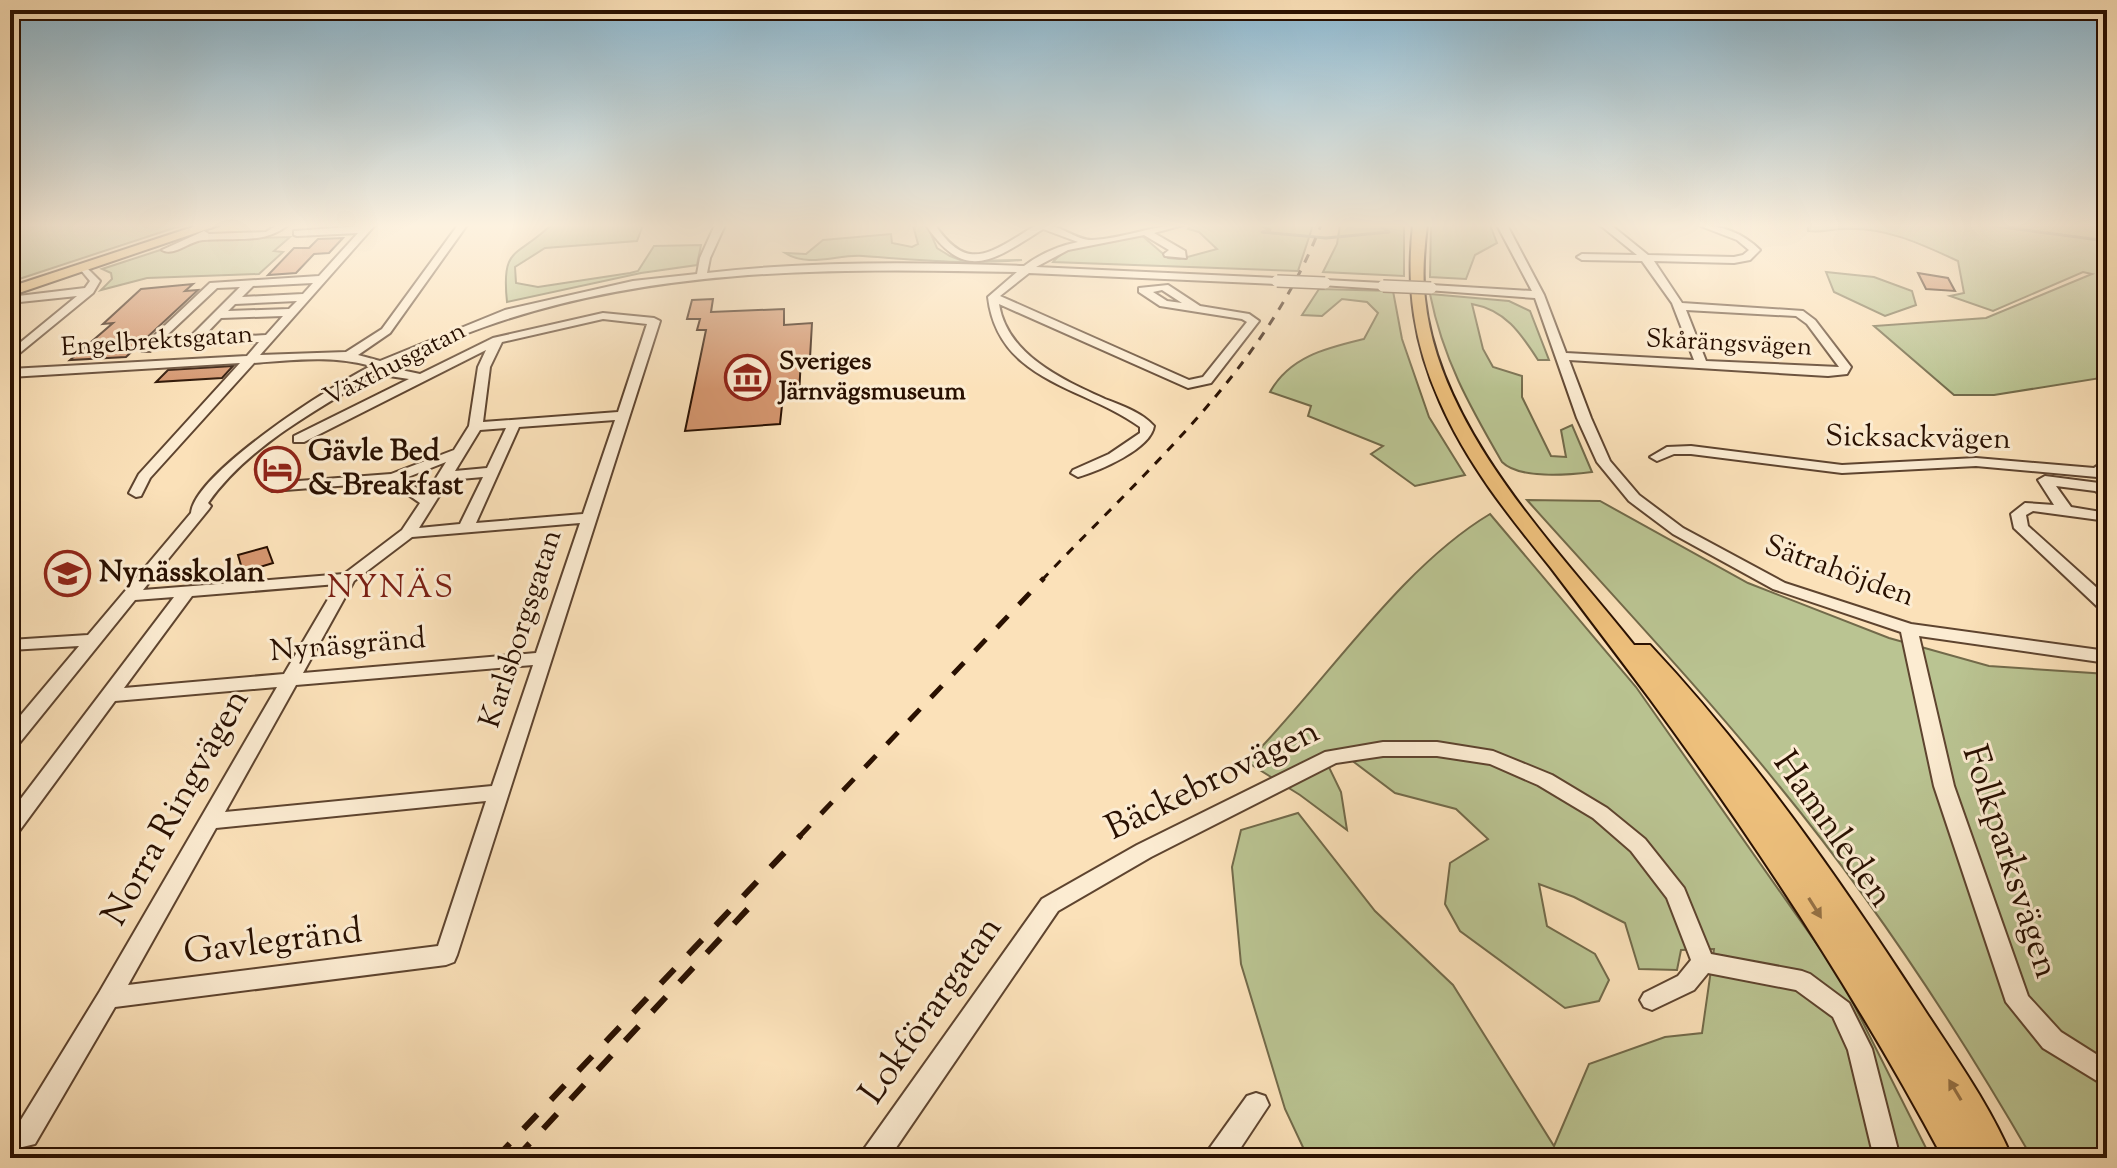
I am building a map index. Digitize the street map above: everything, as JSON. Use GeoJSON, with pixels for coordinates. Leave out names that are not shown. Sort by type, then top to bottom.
{"type":"FeatureCollection","features":[{"type":"Feature","properties":{"kind":"main road"},"geometry":{"type":"LineString","coordinates":[[10,292],[44,280]]}},
{"type":"Feature","properties":{"kind":"main road","name":"Hamnleden"},"geometry":{"type":"LineString","coordinates":[[1415,280],[1415,295],[1425,346],[1446,403],[1501,492],[1698,741],[1807,895],[1873,1000],[1963,1158]]}},
{"type":"Feature","properties":{"kind":"main road","name":"Hamnleden"},"geometry":{"type":"LineString","coordinates":[[1568,576],[1672,682],[1765,802],[1890,984],[1994,1158]]}},
{"type":"Feature","properties":{"kind":"street"},"geometry":{"type":"LineString","coordinates":[[10,357],[89,291],[94,280]]}},
{"type":"Feature","properties":{"kind":"street"},"geometry":{"type":"LineString","coordinates":[[146,349],[214,285],[314,280]]}},
{"type":"Feature","properties":{"kind":"street"},"geometry":{"type":"LineString","coordinates":[[136,493],[144,477],[323,280]]}},
{"type":"Feature","properties":{"kind":"street"},"geometry":{"type":"LineString","coordinates":[[348,356],[386,331],[423,280]]}},
{"type":"Feature","properties":{"kind":"street"},"geometry":{"type":"LineString","coordinates":[[308,408],[383,367],[527,314],[594,296],[682,280]]}},
{"type":"Feature","properties":{"kind":"street"},"geometry":{"type":"LineString","coordinates":[[1016,280],[993,297],[992,307],[1011,345],[1032,366],[1132,415],[1147,426],[1146,434],[1129,450],[1078,473]]}},
{"type":"Feature","properties":{"kind":"street"},"geometry":{"type":"LineString","coordinates":[[1226,280],[1539,295]]}},
{"type":"Feature","properties":{"kind":"street","name":"Sätrahöjden"},"geometry":{"type":"LineString","coordinates":[[1531,280],[1604,462],[1634,498],[1678,531],[1779,586],[1909,629],[2107,657]]}},
{"type":"Feature","properties":{"kind":"street"},"geometry":{"type":"LineString","coordinates":[[1662,280],[1681,306],[1701,365]]}},
{"type":"Feature","properties":{"kind":"street"},"geometry":{"type":"LineString","coordinates":[[250,283],[190,343],[269,338]]}},
{"type":"Feature","properties":{"kind":"street"},"geometry":{"type":"LineString","coordinates":[[10,300],[89,291]]}},
{"type":"Feature","properties":{"kind":"street"},"geometry":{"type":"LineString","coordinates":[[231,301],[306,297]]}},
{"type":"Feature","properties":{"kind":"street"},"geometry":{"type":"LineString","coordinates":[[993,297],[1188,384],[1207,380],[1253,321],[1245,316],[1195,307]]}},
{"type":"Feature","properties":{"kind":"street","name":"Skårängsvägen"},"geometry":{"type":"LineString","coordinates":[[1562,356],[1828,372],[1843,371],[1845,367],[1811,322],[1799,313],[1681,306]]}},
{"type":"Feature","properties":{"kind":"street"},"geometry":{"type":"LineString","coordinates":[[216,315],[293,312]]}},
{"type":"Feature","properties":{"kind":"street","name":"Växthusgatan"},"geometry":{"type":"LineString","coordinates":[[299,439],[497,340],[603,316],[654,321]]}},
{"type":"Feature","properties":{"kind":"street","name":"Karlsborgsgatan"},"geometry":{"type":"LineString","coordinates":[[446,955],[654,321]]}},
{"type":"Feature","properties":{"kind":"street"},"geometry":{"type":"LineString","coordinates":[[408,533],[476,426],[484,367],[497,340]]}},
{"type":"Feature","properties":{"kind":"street","name":"Engelbrektsgatan"},"geometry":{"type":"LineString","coordinates":[[307,356],[368,370],[383,367]]}},
{"type":"Feature","properties":{"kind":"street","name":"Engelbrektsgatan"},"geometry":{"type":"LineString","coordinates":[[10,373],[307,356],[348,356],[383,367]]}},
{"type":"Feature","properties":{"kind":"street"},"geometry":{"type":"LineString","coordinates":[[383,367],[421,378]]}},
{"type":"Feature","properties":{"kind":"street"},"geometry":{"type":"LineString","coordinates":[[442,368],[484,367]]}},
{"type":"Feature","properties":{"kind":"street"},"geometry":{"type":"LineString","coordinates":[[10,741],[197,511],[217,493],[228,473],[264,440],[368,370]]}},
{"type":"Feature","properties":{"kind":"street"},"geometry":{"type":"LineString","coordinates":[[476,426],[622,416]]}},
{"type":"Feature","properties":{"kind":"street"},"geometry":{"type":"LineString","coordinates":[[466,528],[514,424]]}},
{"type":"Feature","properties":{"kind":"street","name":"Sicksackvägen"},"geometry":{"type":"LineString","coordinates":[[1657,457],[1672,450],[1691,450],[1851,469],[1953,461],[2041,474],[2099,487],[2107,494]]}},
{"type":"Feature","properties":{"kind":"street"},"geometry":{"type":"LineString","coordinates":[[272,487],[393,478],[457,453]]}},
{"type":"Feature","properties":{"kind":"street","name":"Sicksackvägen"},"geometry":{"type":"LineString","coordinates":[[2041,474],[2097,473],[2105,466]]}},
{"type":"Feature","properties":{"kind":"street"},"geometry":{"type":"LineString","coordinates":[[442,476],[492,472]]}},
{"type":"Feature","properties":{"kind":"street","name":"Sicksackvägen"},"geometry":{"type":"LineString","coordinates":[[2041,474],[2065,510]]}},
{"type":"Feature","properties":{"kind":"street"},"geometry":{"type":"LineString","coordinates":[[393,478],[426,501]]}},
{"type":"Feature","properties":{"kind":"street"},"geometry":{"type":"LineString","coordinates":[[2107,517],[2030,506],[2018,514],[2021,528],[2107,606]]}},
{"type":"Feature","properties":{"kind":"street"},"geometry":{"type":"LineString","coordinates":[[408,533],[588,518]]}},
{"type":"Feature","properties":{"kind":"street","name":"Norra Ringvägen"},"geometry":{"type":"LineString","coordinates":[[18,1136],[108,998],[348,578],[408,533]]}},
{"type":"Feature","properties":{"kind":"street"},"geometry":{"type":"LineString","coordinates":[[129,596],[348,578]]}},
{"type":"Feature","properties":{"kind":"street"},"geometry":{"type":"LineString","coordinates":[[10,828],[187,591]]}},
{"type":"Feature","properties":{"kind":"street","name":"Folkparksvägen"},"geometry":{"type":"LineString","coordinates":[[1909,629],[1944,786],[2018,1002],[2052,1040],[2107,1075]]}},
{"type":"Feature","properties":{"kind":"street"},"geometry":{"type":"LineString","coordinates":[[10,645],[91,640]]}},
{"type":"Feature","properties":{"kind":"street","name":"Nynäsgränd"},"geometry":{"type":"LineString","coordinates":[[110,695],[543,658]]}},
{"type":"Feature","properties":{"kind":"street","name":"Bäckebrovägen"},"geometry":{"type":"LineString","coordinates":[[1050,905],[1144,851],[1332,757],[1383,749],[1437,749],[1493,758],[1545,780],[1600,813],[1638,845],[1676,894],[1703,962]]}},
{"type":"Feature","properties":{"kind":"street"},"geometry":{"type":"LineString","coordinates":[[209,821],[498,793]]}},
{"type":"Feature","properties":{"kind":"street","name":"Lokförargatan"},"geometry":{"type":"LineString","coordinates":[[873,1158],[1050,905]]}},
{"type":"Feature","properties":{"kind":"street","name":"Gavlegränd"},"geometry":{"type":"LineString","coordinates":[[108,998],[446,955]]}},
{"type":"Feature","properties":{"kind":"street"},"geometry":{"type":"LineString","coordinates":[[1652,1000],[1686,983],[1703,962],[1802,981],[1841,1010],[1860,1049],[1887,1158]]}},
{"type":"Feature","properties":{"kind":"street"},"geometry":{"type":"LineString","coordinates":[[1218,1158],[1256,1105]]}},
{"type":"Feature","properties":{"kind":"green space"},"geometry":{"type":"Polygon","coordinates":[[[111,280],[141,280],[101,290],[111,280]]]}},
{"type":"Feature","properties":{"kind":"green space"},"geometry":{"type":"Polygon","coordinates":[[[506,280],[538,287],[587,280],[611,280],[507,302],[506,280]]]}},
{"type":"Feature","properties":{"kind":"green space"},"geometry":{"type":"Polygon","coordinates":[[[1829,280],[1881,280],[1912,291],[1916,305],[1885,316],[1834,292],[1829,280]]]}},
{"type":"Feature","properties":{"kind":"green space"},"geometry":{"type":"Polygon","coordinates":[[[1961,280],[2066,280],[1993,311],[1950,296],[1964,293],[1961,280]]]}},
{"type":"Feature","properties":{"kind":"green space"},"geometry":{"type":"Polygon","coordinates":[[[2079,280],[2107,280],[2107,377],[1994,395],[1954,395],[1874,326],[1986,318],[2079,280]]]}},
{"type":"Feature","properties":{"kind":"green space"},"geometry":{"type":"Polygon","coordinates":[[[1319,289],[1393,291],[1402,339],[1429,417],[1465,475],[1415,486],[1371,454],[1383,446],[1308,416],[1311,406],[1270,392],[1288,370],[1311,355],[1364,339],[1378,313],[1367,302],[1342,299],[1322,316],[1302,315],[1319,289]]]}},
{"type":"Feature","properties":{"kind":"green space"},"geometry":{"type":"Polygon","coordinates":[[[1430,294],[1509,301],[1530,311],[1549,360],[1538,360],[1503,317],[1472,304],[1483,349],[1493,367],[1522,376],[1522,397],[1551,456],[1566,457],[1561,430],[1572,425],[1592,472],[1557,475],[1532,473],[1502,462],[1450,361],[1430,294]]]}},
{"type":"Feature","properties":{"kind":"green space"},"geometry":{"type":"Polygon","coordinates":[[[1527,500],[1600,501],[1748,583],[1889,638],[1989,666],[2107,674],[2107,1158],[2032,1158],[1914,967],[1815,831],[1719,714],[1527,500]]]}},
{"type":"Feature","properties":{"kind":"green space"},"geometry":{"type":"Polygon","coordinates":[[[1490,514],[1636,687],[1840,977],[1931,1158],[1308,1158],[1285,1109],[1241,964],[1232,867],[1241,830],[1298,813],[1375,911],[1453,985],[1554,1146],[1589,1064],[1665,1037],[1702,1033],[1714,949],[1681,950],[1677,970],[1639,969],[1625,923],[1574,897],[1539,884],[1547,926],[1595,954],[1609,980],[1599,1001],[1565,1008],[1460,931],[1445,904],[1450,863],[1488,839],[1456,809],[1395,793],[1338,750],[1324,757],[1341,792],[1347,830],[1300,795],[1247,762],[1393,596],[1456,537],[1490,514]]]}},
{"type":"Feature","properties":{"kind":"building"},"geometry":{"type":"Polygon","coordinates":[[[1921,280],[1949,280],[1955,291],[1926,289],[1921,280]]]}},
{"type":"Feature","properties":{"kind":"building"},"geometry":{"type":"Polygon","coordinates":[[[193,284],[185,291],[198,290],[126,357],[70,360],[113,323],[103,324],[141,289],[193,284]]]}},
{"type":"Feature","properties":{"kind":"building","name":"Sveriges Järnvägsmuseum"},"geometry":{"type":"Polygon","coordinates":[[[713,299],[711,312],[784,309],[784,325],[812,323],[810,358],[801,358],[799,395],[783,396],[780,424],[685,431],[706,330],[697,330],[700,319],[687,319],[692,300],[713,299]]]}},
{"type":"Feature","properties":{"kind":"building"},"geometry":{"type":"Polygon","coordinates":[[[233,366],[222,378],[156,382],[168,370],[233,366]]]}},
{"type":"Feature","properties":{"kind":"building"},"geometry":{"type":"Polygon","coordinates":[[[267,547],[273,563],[243,572],[238,555],[267,547]]]}},
{"type":"Feature","properties":{"kind":"railway"},"geometry":{"type":"LineString","coordinates":[[1042,580],[1200,415],[1269,325],[1296,280]]}},
{"type":"Feature","properties":{"kind":"railway"},"geometry":{"type":"LineString","coordinates":[[799,837],[1044,578]]}},
{"type":"Feature","properties":{"kind":"railway"},"geometry":{"type":"LineString","coordinates":[[496,1158],[801,835]]}},
{"type":"Feature","properties":{"kind":"railway"},"geometry":{"type":"LineString","coordinates":[[516,1158],[757,899]]}},
{"type":"Feature","properties":{"kind":"place","name":"Sveriges Järnvägsmuseum"},"geometry":{"type":"Point","coordinates":[748,377]}},
{"type":"Feature","properties":{"kind":"place","name":"Gävle Bed & Breakfast"},"geometry":{"type":"Point","coordinates":[277,469]}},
{"type":"Feature","properties":{"kind":"place","name":"Nynässkolan"},"geometry":{"type":"Point","coordinates":[68,573]}},
{"type":"Feature","properties":{"kind":"district","name":"NYNÄS"},"geometry":{"type":"Point","coordinates":[391,589]}}]}
